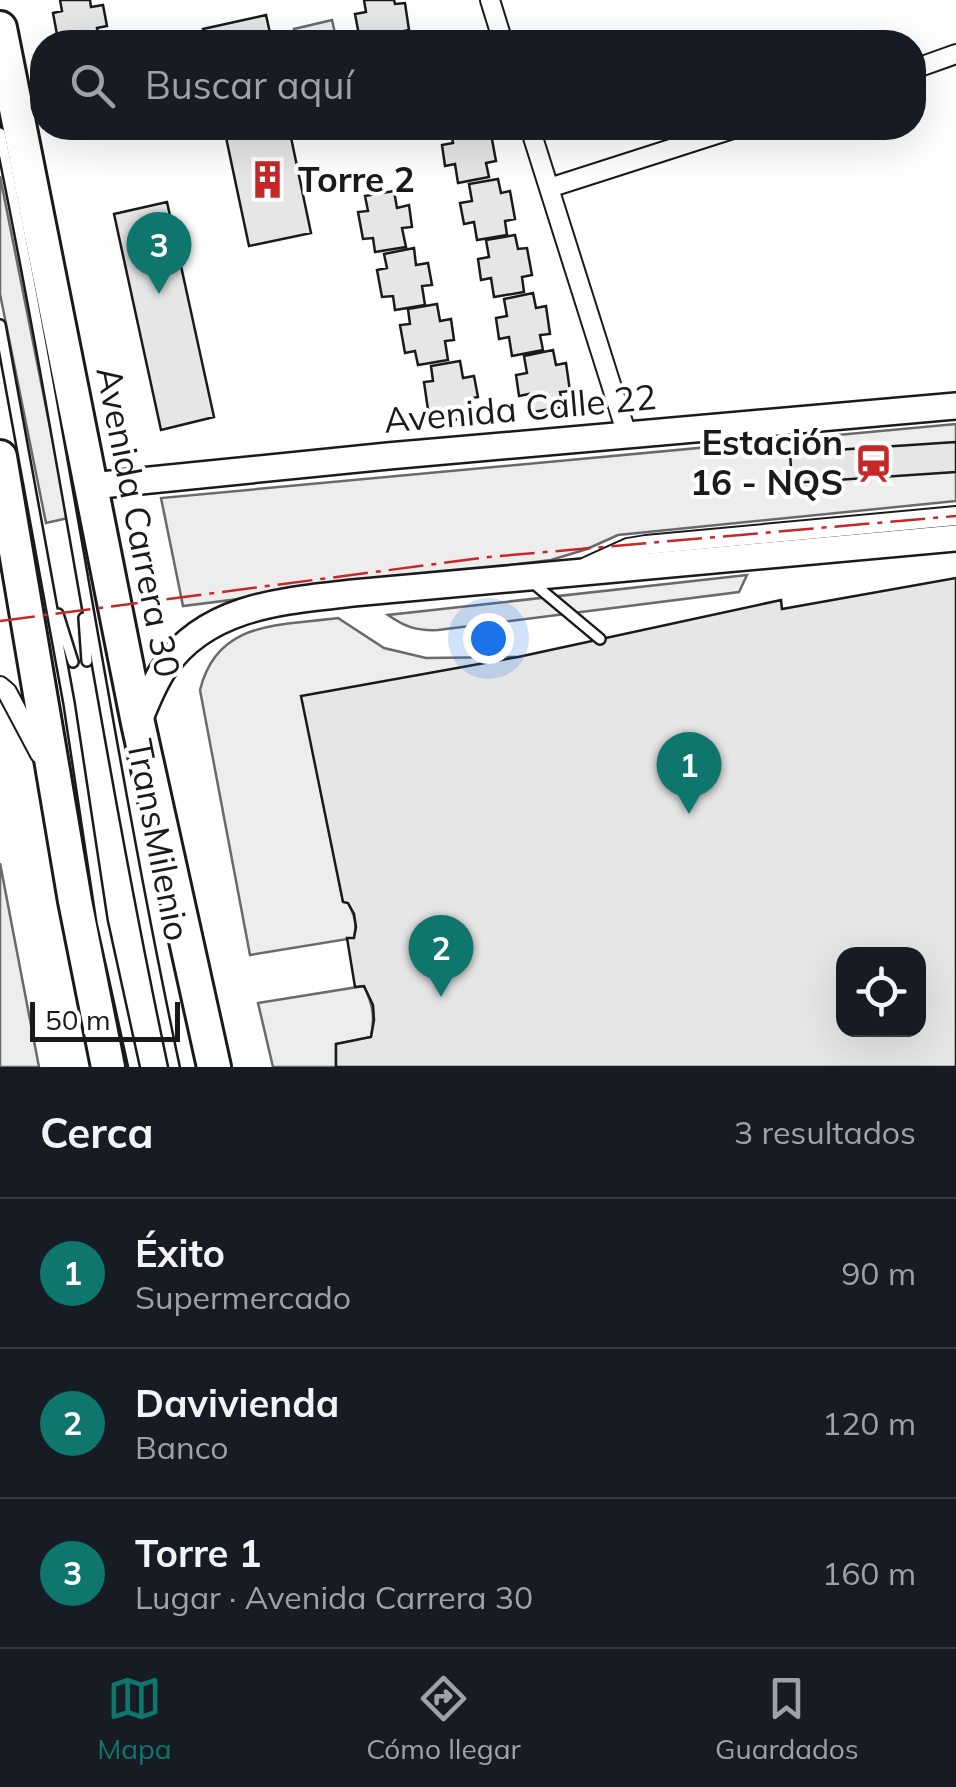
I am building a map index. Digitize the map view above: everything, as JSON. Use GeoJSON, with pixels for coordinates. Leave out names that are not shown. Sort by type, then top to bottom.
{"type":"FeatureCollection","features":[{"type":"Feature","properties":{"kind":"highway","name":"Avenida Carrera 30"},"geometry":{"type":"LineString","coordinates":[[0,28],[138,723],[211,1067]]}},
{"type":"Feature","properties":{"kind":"highway"},"geometry":{"type":"LineString","coordinates":[[1,471],[75,901],[100,1021],[104,1067]]}},
{"type":"Feature","properties":{"kind":"street"},"geometry":{"type":"LineString","coordinates":[[490,0],[500,30]]}},
{"type":"Feature","properties":{"kind":"street"},"geometry":{"type":"LineString","coordinates":[[926,65],[956,54]]}},
{"type":"Feature","properties":{"kind":"street"},"geometry":{"type":"LineString","coordinates":[[534,140],[627,435]]}},
{"type":"Feature","properties":{"kind":"street"},"geometry":{"type":"LineString","coordinates":[[550,188],[699,140]]}},
{"type":"Feature","properties":{"kind":"street","name":"Avenida Calle 22"},"geometry":{"type":"LineString","coordinates":[[90,486],[956,406]]}},
{"type":"Feature","properties":{"kind":"street"},"geometry":{"type":"LineString","coordinates":[[572,573],[612,554],[646,545],[956,516]]}},
{"type":"Feature","properties":{"kind":"street"},"geometry":{"type":"LineString","coordinates":[[138,723],[161,674],[176,653],[202,630],[246,609],[306,598],[956,538]]}},
{"type":"Feature","properties":{"kind":"street"},"geometry":{"type":"LineString","coordinates":[[0,686],[54,780]]}},
{"type":"Feature","properties":{"kind":"lane","name":"TransMilenio"},"geometry":{"type":"LineString","coordinates":[[0,133],[50,383],[103,700],[174,1067]]}},
{"type":"Feature","properties":{"kind":"lane","name":"TransMilenio"},"geometry":{"type":"LineString","coordinates":[[0,324],[69,703],[102,921],[134,1067]]}},
{"type":"Feature","properties":{"kind":"lane","name":"TransMilenio"},"geometry":{"type":"LineString","coordinates":[[80,564],[87,660]]}},
{"type":"Feature","properties":{"kind":"lane","name":"TransMilenio"},"geometry":{"type":"LineString","coordinates":[[45,568],[72,662]]}},
{"type":"Feature","properties":{"kind":"lane"},"geometry":{"type":"LineString","coordinates":[[526,577],[600,639]]}},
{"type":"Feature","properties":{"kind":"shaded area"},"geometry":{"type":"Polygon","coordinates":[[[332,20],[334,30],[294,30],[332,20]]]}},
{"type":"Feature","properties":{"kind":"shaded area"},"geometry":{"type":"Polygon","coordinates":[[[0,176],[68,518],[46,523],[0,294],[0,176]]]}},
{"type":"Feature","properties":{"kind":"shaded area"},"geometry":{"type":"Polygon","coordinates":[[[956,424],[956,501],[618,535],[551,560],[183,606],[161,498],[956,424]]]}},
{"type":"Feature","properties":{"kind":"shaded area"},"geometry":{"type":"Polygon","coordinates":[[[747,575],[739,592],[438,630],[412,627],[388,615],[747,575]]]}},
{"type":"Feature","properties":{"kind":"shaded area"},"geometry":{"type":"Polygon","coordinates":[[[338,618],[384,648],[426,658],[518,657],[302,697],[343,901],[348,903],[355,920],[354,938],[250,955],[200,690],[208,667],[220,650],[236,639],[273,626],[338,618]]]}},
{"type":"Feature","properties":{"kind":"shaded area"},"geometry":{"type":"Polygon","coordinates":[[[0,863],[39,1067],[0,1067],[0,863]]]}},
{"type":"Feature","properties":{"kind":"shaded area"},"geometry":{"type":"Polygon","coordinates":[[[364,986],[372,1011],[371,1037],[336,1044],[336,1067],[273,1067],[258,1003],[364,986]]]}},
{"type":"Feature","properties":{"kind":"building"},"geometry":{"type":"Polygon","coordinates":[[[60,0],[90,0],[91,7],[103,5],[107,26],[97,30],[56,30],[53,13],[62,11],[60,0]]]}},
{"type":"Feature","properties":{"kind":"building"},"geometry":{"type":"Polygon","coordinates":[[[364,0],[405,3],[409,30],[358,30],[355,14],[366,12],[364,0]]]}},
{"type":"Feature","properties":{"kind":"building"},"geometry":{"type":"Polygon","coordinates":[[[266,15],[269,30],[203,30],[266,15]]]}},
{"type":"Feature","properties":{"kind":"building","name":"Torre 2"},"geometry":{"type":"Polygon","coordinates":[[[227,140],[292,140],[311,233],[249,246],[227,140]]]}},
{"type":"Feature","properties":{"kind":"building"},"geometry":{"type":"Polygon","coordinates":[[[452,140],[492,140],[496,161],[486,163],[489,177],[458,183],[455,164],[445,166],[442,145],[452,140]]]}},
{"type":"Feature","properties":{"kind":"building"},"geometry":{"type":"Polygon","coordinates":[[[498,179],[501,193],[510,191],[515,219],[505,221],[507,235],[477,240],[474,222],[464,224],[460,203],[472,201],[469,184],[498,179]]]}},
{"type":"Feature","properties":{"kind":"building"},"geometry":{"type":"Polygon","coordinates":[[[394,191],[397,208],[409,205],[412,227],[402,228],[406,247],[375,252],[373,238],[363,239],[358,212],[368,211],[365,196],[394,191]]]}},
{"type":"Feature","properties":{"kind":"building"},"geometry":{"type":"Polygon","coordinates":[[[167,202],[214,417],[161,430],[114,214],[167,202]]]}},
{"type":"Feature","properties":{"kind":"building"},"geometry":{"type":"Polygon","coordinates":[[[515,235],[518,249],[527,248],[532,275],[522,277],[524,292],[494,297],[491,278],[481,280],[478,259],[489,257],[486,240],[515,235]]]}},
{"type":"Feature","properties":{"kind":"building"},"geometry":{"type":"Polygon","coordinates":[[[414,248],[416,265],[428,263],[432,285],[422,286],[425,305],[395,310],[393,296],[382,297],[377,270],[387,268],[384,254],[414,248]]]}},
{"type":"Feature","properties":{"kind":"building"},"geometry":{"type":"Polygon","coordinates":[[[533,293],[536,308],[546,306],[550,334],[540,335],[543,350],[512,356],[509,337],[499,339],[496,318],[507,316],[504,299],[533,293]]]}},
{"type":"Feature","properties":{"kind":"building"},"geometry":{"type":"Polygon","coordinates":[[[437,304],[440,321],[451,319],[454,340],[445,341],[448,360],[418,365],[415,351],[405,353],[400,325],[410,324],[408,309],[437,304]]]}},
{"type":"Feature","properties":{"kind":"building"},"geometry":{"type":"Polygon","coordinates":[[[553,350],[556,365],[566,363],[570,391],[560,392],[563,407],[533,412],[529,394],[519,396],[516,375],[527,373],[524,356],[553,350]]]}},
{"type":"Feature","properties":{"kind":"building"},"geometry":{"type":"Polygon","coordinates":[[[460,361],[463,378],[474,376],[478,397],[468,399],[471,417],[441,422],[438,408],[428,410],[424,382],[433,381],[431,366],[460,361]]]}},
{"type":"Feature","properties":{"kind":"building","name":"Estación 16 - NQS"},"geometry":{"type":"Polygon","coordinates":[[[956,442],[956,472],[792,483],[790,453],[956,442]]]}},
{"type":"Feature","properties":{"kind":"building"},"geometry":{"type":"Polygon","coordinates":[[[956,578],[956,1067],[336,1067],[336,1044],[371,1037],[373,1005],[364,986],[355,987],[347,938],[354,938],[354,914],[348,903],[343,902],[301,696],[518,657],[781,600],[782,609],[956,578]]]}},
{"type":"Feature","properties":{"kind":"power"},"geometry":{"type":"LineString","coordinates":[[0,621],[489,557],[956,516]]}},
{"type":"Feature","properties":{"kind":"place","name":"Torre 2"},"geometry":{"type":"Point","coordinates":[268,180]}},
{"type":"Feature","properties":{"kind":"place","name":"Torre 1"},"geometry":{"type":"Point","coordinates":[159,294]}},
{"type":"Feature","properties":{"kind":"place","name":"Estación 16 - NQS"},"geometry":{"type":"Point","coordinates":[873,463]}},
{"type":"Feature","properties":{"kind":"place","name":"Éxito"},"geometry":{"type":"Point","coordinates":[689,814]}},
{"type":"Feature","properties":{"kind":"place","name":"Davivienda"},"geometry":{"type":"Point","coordinates":[441,997]}}]}
